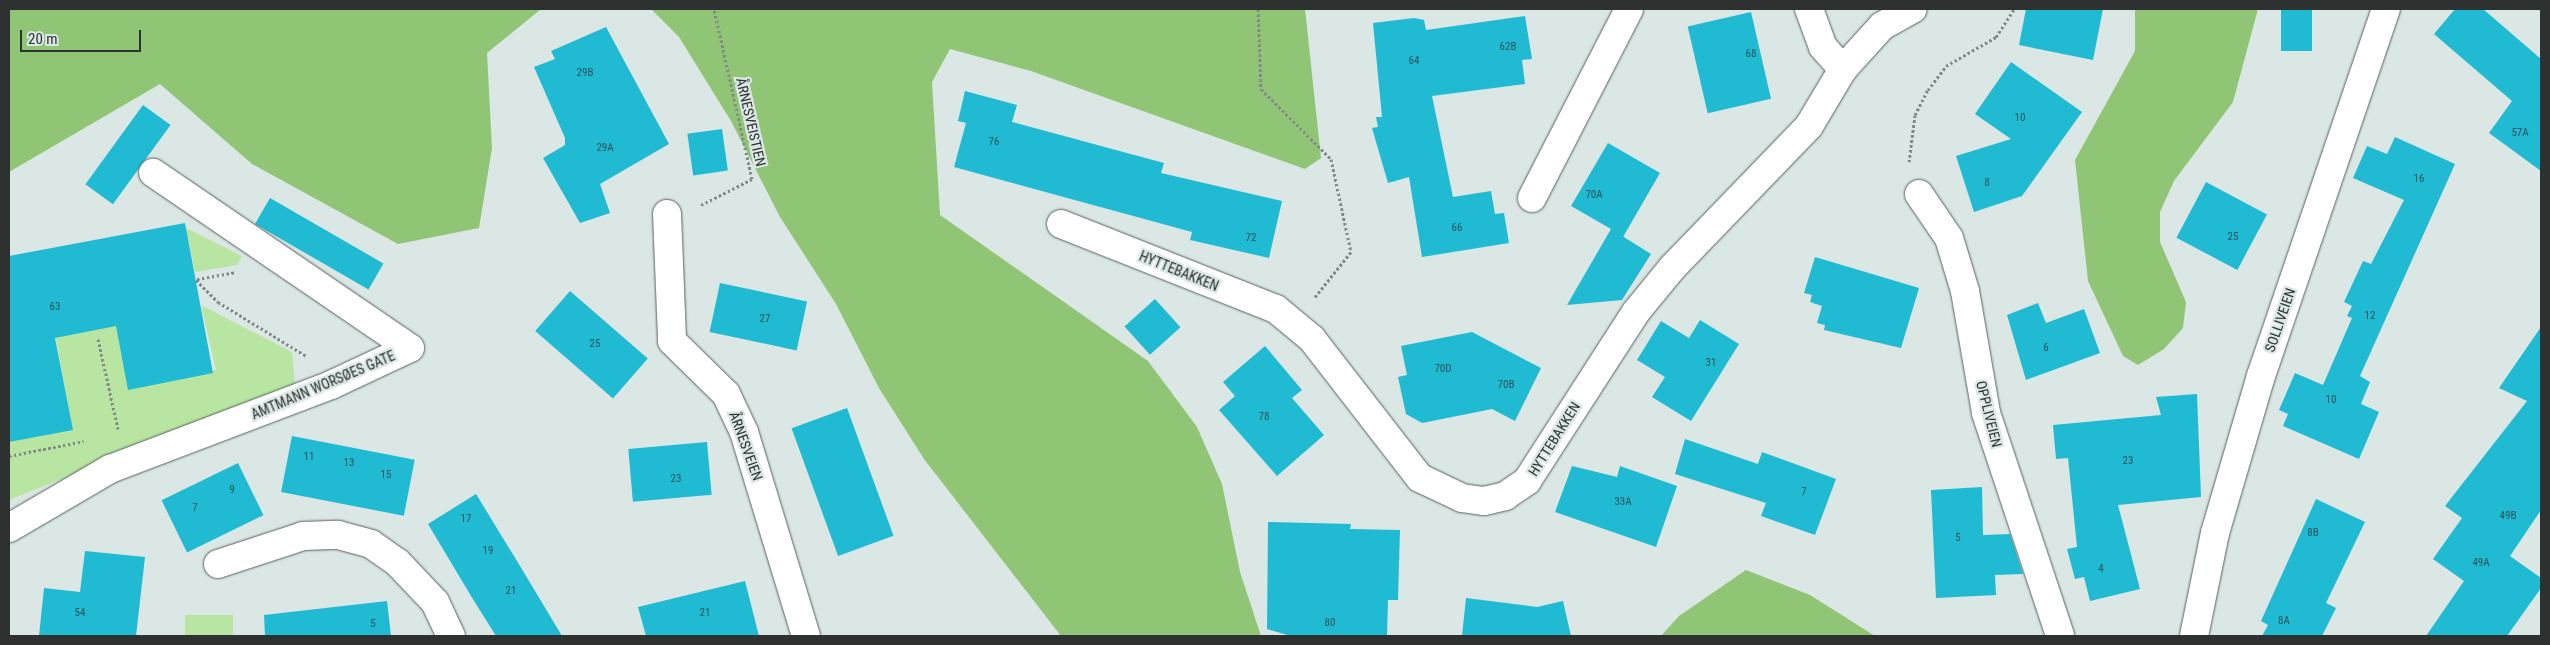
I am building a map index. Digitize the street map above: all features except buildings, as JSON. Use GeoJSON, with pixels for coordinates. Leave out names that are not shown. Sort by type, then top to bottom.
{"type":"FeatureCollection","features":[{"type":"Feature","properties":{"kind":"street"},"geometry":{"type":"LineString","coordinates":[[1532,198],[1629,9]]}},
{"type":"Feature","properties":{"kind":"street"},"geometry":{"type":"LineString","coordinates":[[1809,9],[1823,47],[1843,69]]}},
{"type":"Feature","properties":{"kind":"street","name":"HYTTEBAKKEN"},"geometry":{"type":"LineString","coordinates":[[1061,224],[1276,309],[1296,321],[1420,478],[1462,498],[1484,501],[1505,496],[1527,481],[1636,312],[1809,126],[1843,69],[1882,26],[1913,9]]}},
{"type":"Feature","properties":{"kind":"street","name":"SOLLIVEIEN"},"geometry":{"type":"LineString","coordinates":[[2194,636],[2215,533],[2261,376],[2386,9]]}},
{"type":"Feature","properties":{"kind":"street","name":"AMTMANN WORSØES GATE"},"geometry":{"type":"LineString","coordinates":[[9,528],[110,469],[331,385],[410,348],[153,173]]}},
{"type":"Feature","properties":{"kind":"street","name":"OPPLIVEIEN"},"geometry":{"type":"LineString","coordinates":[[1919,194],[1949,238],[1965,291],[1986,413],[2060,636]]}},
{"type":"Feature","properties":{"kind":"street","name":"ÅRNESVEIEN"},"geometry":{"type":"LineString","coordinates":[[666,214],[672,342],[726,394],[744,432],[806,636]]}},
{"type":"Feature","properties":{"kind":"street"},"geometry":{"type":"LineString","coordinates":[[218,564],[304,536],[338,535],[370,544],[397,562],[435,602],[451,636]]}},
{"type":"Feature","properties":{"kind":"path","name":"ÅRNESVEISTIEN"},"geometry":{"type":"LineString","coordinates":[[666,214],[714,202],[752,178],[714,9]]}},
{"type":"Feature","properties":{"kind":"path"},"geometry":{"type":"LineString","coordinates":[[1258,9],[1261,89],[1330,159],[1351,252],[1296,321]]}},
{"type":"Feature","properties":{"kind":"path"},"geometry":{"type":"LineString","coordinates":[[1919,194],[1909,166],[1909,143],[1920,107],[1946,66],[1996,37],[2014,9]]}},
{"type":"Feature","properties":{"kind":"path"},"geometry":{"type":"LineString","coordinates":[[240,264],[237,271],[196,280],[218,302],[315,361]]}},
{"type":"Feature","properties":{"kind":"path"},"geometry":{"type":"LineString","coordinates":[[98,339],[119,434],[110,436]]}},
{"type":"Feature","properties":{"kind":"path"},"geometry":{"type":"LineString","coordinates":[[9,456],[92,440]]}},
{"type":"Feature","properties":{"kind":"green space"},"geometry":{"type":"Polygon","coordinates":[[[9,9],[541,9],[487,53],[492,148],[479,228],[398,244],[252,164],[160,84],[9,172],[9,9]]]}},
{"type":"Feature","properties":{"kind":"green space"},"geometry":{"type":"Polygon","coordinates":[[[651,9],[1305,9],[1321,158],[1305,169],[1031,71],[950,49],[932,82],[940,215],[1148,361],[1197,427],[1222,484],[1240,572],[1261,636],[1061,636],[924,459],[879,388],[836,304],[780,217],[731,121],[679,37],[651,9]]]}},
{"type":"Feature","properties":{"kind":"green space"},"geometry":{"type":"Polygon","coordinates":[[[2135,9],[2258,9],[2233,102],[2174,181],[2160,212],[2160,242],[2186,302],[2183,328],[2164,349],[2138,365],[2123,356],[2088,281],[2075,160],[2135,51],[2135,9]]]}},
{"type":"Feature","properties":{"kind":"green space"},"geometry":{"type":"Polygon","coordinates":[[[186,228],[242,256],[237,265],[195,272],[186,228]]]}},
{"type":"Feature","properties":{"kind":"green space"},"geometry":{"type":"Polygon","coordinates":[[[201,305],[292,352],[295,386],[9,500],[9,431],[71,419],[53,323],[117,311],[131,384],[216,370],[201,305]]]}},
{"type":"Feature","properties":{"kind":"green space"},"geometry":{"type":"Polygon","coordinates":[[[1746,570],[1810,595],[1875,636],[1661,636],[1679,616],[1746,570]]]}},
{"type":"Feature","properties":{"kind":"green space"},"geometry":{"type":"Polygon","coordinates":[[[185,615],[233,615],[233,636],[185,636],[185,615]]]}}]}
